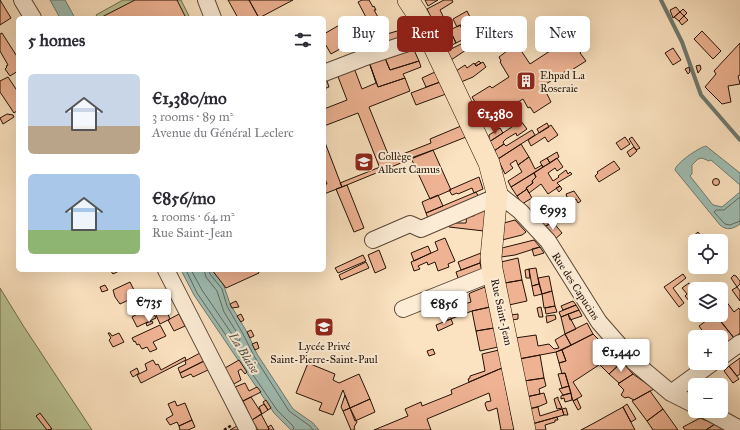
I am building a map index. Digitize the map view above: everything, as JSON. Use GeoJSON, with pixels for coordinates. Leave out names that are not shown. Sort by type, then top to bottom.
{"type":"FeatureCollection","features":[{"type":"Feature","properties":{"kind":"main road"},"geometry":{"type":"LineString","coordinates":[[408,0],[418,16]]}},
{"type":"Feature","properties":{"kind":"main road"},"geometry":{"type":"LineString","coordinates":[[437,52],[489,163],[497,193]]}},
{"type":"Feature","properties":{"kind":"main road","name":"Rue Saint-Jean"},"geometry":{"type":"LineString","coordinates":[[497,193],[491,257],[525,430]]}},
{"type":"Feature","properties":{"kind":"street"},"geometry":{"type":"LineString","coordinates":[[22,0],[32,16]]}},
{"type":"Feature","properties":{"kind":"street"},"geometry":{"type":"LineString","coordinates":[[206,0],[212,16]]}},
{"type":"Feature","properties":{"kind":"street"},"geometry":{"type":"LineString","coordinates":[[326,72],[397,47]]}},
{"type":"Feature","properties":{"kind":"street"},"geometry":{"type":"LineString","coordinates":[[373,240],[410,224],[421,229],[491,199],[497,193]]}},
{"type":"Feature","properties":{"kind":"street","name":"Rue des Capucins"},"geometry":{"type":"LineString","coordinates":[[497,193],[520,211],[548,241],[599,322],[634,362],[671,393],[688,402]]}},
{"type":"Feature","properties":{"kind":"street"},"geometry":{"type":"LineString","coordinates":[[167,272],[248,430]]}},
{"type":"Feature","properties":{"kind":"street"},"geometry":{"type":"LineString","coordinates":[[403,309],[493,273]]}},
{"type":"Feature","properties":{"kind":"street"},"geometry":{"type":"LineString","coordinates":[[728,352],[740,343]]}},
{"type":"Feature","properties":{"kind":"street"},"geometry":{"type":"LineString","coordinates":[[671,393],[702,370]]}},
{"type":"Feature","properties":{"kind":"street"},"geometry":{"type":"LineString","coordinates":[[720,418],[740,429]]}},
{"type":"Feature","properties":{"kind":"green space"},"geometry":{"type":"Polygon","coordinates":[[[123,0],[181,0],[189,16],[97,16],[96,15],[123,0]]]}},
{"type":"Feature","properties":{"kind":"green space"},"geometry":{"type":"Polygon","coordinates":[[[0,288],[24,327],[92,430],[0,430],[0,288]]]}},
{"type":"Feature","properties":{"kind":"water"},"geometry":{"type":"Polygon","coordinates":[[[50,0],[65,0],[74,16],[59,16],[50,0]]]}},
{"type":"Feature","properties":{"kind":"water"},"geometry":{"type":"Polygon","coordinates":[[[706,146],[740,173],[740,185],[711,160],[709,161],[702,158],[698,159],[692,165],[692,174],[690,176],[713,205],[722,207],[740,192],[740,224],[735,227],[728,229],[720,225],[675,170],[683,160],[702,147],[706,146]]]}},
{"type":"Feature","properties":{"kind":"water","name":"La Blaise"},"geometry":{"type":"Polygon","coordinates":[[[182,272],[214,272],[223,283],[230,304],[247,332],[257,354],[293,409],[313,423],[319,430],[291,430],[274,413],[194,295],[182,272]]]}},
{"type":"Feature","properties":{"kind":"building"},"geometry":{"type":"Polygon","coordinates":[[[0,0],[11,18],[0,25],[0,0]]]}},
{"type":"Feature","properties":{"kind":"building"},"geometry":{"type":"Polygon","coordinates":[[[135,0],[177,0],[185,16],[104,16],[135,0]]]}},
{"type":"Feature","properties":{"kind":"building"},"geometry":{"type":"Polygon","coordinates":[[[228,0],[249,0],[258,16],[237,16],[228,0]]]}},
{"type":"Feature","properties":{"kind":"building"},"geometry":{"type":"Polygon","coordinates":[[[249,0],[293,0],[263,16],[258,16],[249,0]]]}},
{"type":"Feature","properties":{"kind":"building"},"geometry":{"type":"Polygon","coordinates":[[[362,0],[369,0],[373,7],[374,6],[376,10],[374,10],[377,16],[365,16],[358,2],[362,0]]]}},
{"type":"Feature","properties":{"kind":"building"},"geometry":{"type":"Polygon","coordinates":[[[425,0],[438,0],[428,6],[425,0]]]}},
{"type":"Feature","properties":{"kind":"building"},"geometry":{"type":"Polygon","coordinates":[[[444,0],[452,0],[453,2],[440,10],[443,16],[430,16],[427,9],[444,0]]]}},
{"type":"Feature","properties":{"kind":"building"},"geometry":{"type":"Polygon","coordinates":[[[676,7],[680,12],[673,18],[670,10],[676,7]]]}},
{"type":"Feature","properties":{"kind":"building"},"geometry":{"type":"Polygon","coordinates":[[[683,9],[687,13],[684,16],[680,12],[683,9]]]}},
{"type":"Feature","properties":{"kind":"building"},"geometry":{"type":"Polygon","coordinates":[[[467,11],[470,16],[461,16],[461,25],[457,27],[453,19],[467,11]]]}},
{"type":"Feature","properties":{"kind":"building"},"geometry":{"type":"Polygon","coordinates":[[[680,12],[684,16],[679,21],[674,17],[680,12]]]}},
{"type":"Feature","properties":{"kind":"building"},"geometry":{"type":"Polygon","coordinates":[[[684,16],[688,20],[682,25],[679,21],[684,16]]]}},
{"type":"Feature","properties":{"kind":"building"},"geometry":{"type":"Polygon","coordinates":[[[460,25],[461,27],[461,40],[456,43],[453,36],[453,28],[460,25]]]}},
{"type":"Feature","properties":{"kind":"building"},"geometry":{"type":"Polygon","coordinates":[[[338,26],[338,50],[331,54],[326,45],[326,33],[338,26]]]}},
{"type":"Feature","properties":{"kind":"building"},"geometry":{"type":"Polygon","coordinates":[[[397,31],[397,43],[389,46],[389,33],[397,31]]]}},
{"type":"Feature","properties":{"kind":"building"},"geometry":{"type":"Polygon","coordinates":[[[702,31],[721,51],[713,59],[694,39],[702,31]]]}},
{"type":"Feature","properties":{"kind":"building"},"geometry":{"type":"Polygon","coordinates":[[[2,33],[16,55],[16,72],[10,76],[5,69],[8,65],[0,51],[0,34],[2,33]]]}},
{"type":"Feature","properties":{"kind":"building"},"geometry":{"type":"Polygon","coordinates":[[[453,36],[456,43],[453,44],[453,36]]]}},
{"type":"Feature","properties":{"kind":"building"},"geometry":{"type":"Polygon","coordinates":[[[740,43],[740,75],[738,76],[740,84],[728,86],[731,102],[722,104],[705,87],[716,74],[714,71],[740,43]]]}},
{"type":"Feature","properties":{"kind":"building"},"geometry":{"type":"Polygon","coordinates":[[[461,44],[461,52],[463,52],[451,60],[447,52],[453,52],[453,48],[461,44]]]}},
{"type":"Feature","properties":{"kind":"building"},"geometry":{"type":"Polygon","coordinates":[[[673,48],[681,60],[673,65],[665,53],[673,48]]]}},
{"type":"Feature","properties":{"kind":"building"},"geometry":{"type":"Polygon","coordinates":[[[407,52],[415,52],[419,61],[390,70],[385,58],[407,52]]]}},
{"type":"Feature","properties":{"kind":"building","name":"Ehpad La Roseraie"},"geometry":{"type":"Polygon","coordinates":[[[506,52],[522,52],[530,64],[548,52],[581,52],[580,53],[586,61],[567,73],[566,71],[543,86],[551,102],[534,113],[530,107],[528,108],[523,99],[488,123],[483,114],[481,115],[477,110],[477,105],[472,97],[490,86],[492,88],[509,77],[500,62],[499,57],[506,52]]]}},
{"type":"Feature","properties":{"kind":"building"},"geometry":{"type":"Polygon","coordinates":[[[385,58],[390,70],[419,61],[421,67],[403,74],[405,78],[378,87],[369,62],[385,58]]]}},
{"type":"Feature","properties":{"kind":"building"},"geometry":{"type":"Polygon","coordinates":[[[479,61],[481,63],[476,66],[475,64],[479,61]]]}},
{"type":"Feature","properties":{"kind":"building"},"geometry":{"type":"Polygon","coordinates":[[[369,62],[378,87],[405,78],[410,91],[369,107],[390,159],[431,143],[430,139],[461,126],[466,137],[381,171],[358,113],[326,125],[326,108],[347,100],[337,74],[354,68],[362,89],[376,83],[369,62]]]}},
{"type":"Feature","properties":{"kind":"building"},"geometry":{"type":"Polygon","coordinates":[[[483,62],[486,67],[473,77],[461,82],[456,71],[465,65],[467,68],[474,63],[476,66],[483,62]]]}},
{"type":"Feature","properties":{"kind":"building"},"geometry":{"type":"Polygon","coordinates":[[[700,65],[701,69],[698,73],[696,66],[700,65]]]}},
{"type":"Feature","properties":{"kind":"building"},"geometry":{"type":"Polygon","coordinates":[[[689,67],[690,72],[688,74],[685,69],[689,67]]]}},
{"type":"Feature","properties":{"kind":"building"},"geometry":{"type":"Polygon","coordinates":[[[435,72],[440,82],[426,87],[422,78],[435,72]]]}},
{"type":"Feature","properties":{"kind":"building"},"geometry":{"type":"Polygon","coordinates":[[[8,77],[16,89],[16,112],[14,113],[0,92],[0,81],[8,77]]]}},
{"type":"Feature","properties":{"kind":"building"},"geometry":{"type":"Polygon","coordinates":[[[326,78],[329,87],[326,88],[326,78]]]}},
{"type":"Feature","properties":{"kind":"building"},"geometry":{"type":"Polygon","coordinates":[[[440,82],[446,94],[416,105],[411,93],[440,82]]]}},
{"type":"Feature","properties":{"kind":"building"},"geometry":{"type":"Polygon","coordinates":[[[7,114],[13,115],[14,117],[3,124],[0,118],[7,114]]]}},
{"type":"Feature","properties":{"kind":"building"},"geometry":{"type":"Polygon","coordinates":[[[521,121],[527,129],[517,136],[516,133],[506,139],[503,142],[504,144],[494,151],[489,142],[521,121]]]}},
{"type":"Feature","properties":{"kind":"building"},"geometry":{"type":"Polygon","coordinates":[[[547,123],[549,127],[539,133],[537,129],[547,123]]]}},
{"type":"Feature","properties":{"kind":"building"},"geometry":{"type":"Polygon","coordinates":[[[551,125],[558,135],[548,142],[545,137],[531,146],[528,140],[551,125]]]}},
{"type":"Feature","properties":{"kind":"building"},"geometry":{"type":"Polygon","coordinates":[[[500,128],[503,133],[489,142],[489,135],[500,128]]]}},
{"type":"Feature","properties":{"kind":"building"},"geometry":{"type":"Polygon","coordinates":[[[532,130],[535,135],[498,159],[494,151],[504,144],[506,146],[532,130]]]}},
{"type":"Feature","properties":{"kind":"building"},"geometry":{"type":"Polygon","coordinates":[[[625,137],[630,144],[621,150],[616,143],[625,137]]]}},
{"type":"Feature","properties":{"kind":"building"},"geometry":{"type":"Polygon","coordinates":[[[632,137],[640,148],[636,150],[629,139],[632,137]]]}},
{"type":"Feature","properties":{"kind":"building"},"geometry":{"type":"Polygon","coordinates":[[[521,144],[529,157],[518,165],[516,160],[510,164],[513,168],[505,174],[498,159],[521,144]]]}},
{"type":"Feature","properties":{"kind":"building"},"geometry":{"type":"Polygon","coordinates":[[[326,145],[342,187],[326,193],[326,145]]]}},
{"type":"Feature","properties":{"kind":"building"},"geometry":{"type":"Polygon","coordinates":[[[634,147],[637,151],[630,157],[627,152],[634,147]]]}},
{"type":"Feature","properties":{"kind":"building"},"geometry":{"type":"Polygon","coordinates":[[[433,150],[451,190],[430,199],[411,158],[433,150]]]}},
{"type":"Feature","properties":{"kind":"building"},"geometry":{"type":"Polygon","coordinates":[[[557,152],[559,157],[550,163],[547,158],[557,152]]]}},
{"type":"Feature","properties":{"kind":"building"},"geometry":{"type":"Polygon","coordinates":[[[529,157],[535,169],[542,165],[543,167],[511,187],[508,181],[522,172],[518,165],[529,157]]]}},
{"type":"Feature","properties":{"kind":"building"},"geometry":{"type":"Polygon","coordinates":[[[547,158],[550,163],[543,167],[540,162],[547,158]]]}},
{"type":"Feature","properties":{"kind":"building"},"geometry":{"type":"Polygon","coordinates":[[[557,158],[563,167],[557,171],[555,168],[548,173],[553,181],[566,170],[568,174],[570,172],[572,174],[557,183],[560,186],[548,194],[541,184],[529,193],[526,188],[533,183],[532,181],[536,177],[534,173],[557,158]]]}},
{"type":"Feature","properties":{"kind":"building"},"geometry":{"type":"Polygon","coordinates":[[[614,161],[620,169],[599,182],[595,176],[598,173],[597,172],[614,161]]]}},
{"type":"Feature","properties":{"kind":"building"},"geometry":{"type":"Polygon","coordinates":[[[380,167],[381,171],[342,187],[340,183],[380,167]]]}},
{"type":"Feature","properties":{"kind":"building"},"geometry":{"type":"Polygon","coordinates":[[[534,173],[536,177],[532,181],[533,183],[517,196],[511,187],[534,173]]]}},
{"type":"Feature","properties":{"kind":"building"},"geometry":{"type":"Polygon","coordinates":[[[479,177],[483,189],[474,193],[472,188],[452,195],[449,190],[479,177]]]}},
{"type":"Feature","properties":{"kind":"building"},"geometry":{"type":"Polygon","coordinates":[[[716,179],[719,182],[716,185],[713,182],[716,179]]]}},
{"type":"Feature","properties":{"kind":"building"},"geometry":{"type":"Polygon","coordinates":[[[347,185],[364,228],[354,232],[336,189],[347,185]]]}},
{"type":"Feature","properties":{"kind":"building"},"geometry":{"type":"Polygon","coordinates":[[[560,186],[562,189],[559,192],[556,188],[560,186]]]}},
{"type":"Feature","properties":{"kind":"building"},"geometry":{"type":"Polygon","coordinates":[[[527,189],[532,198],[522,204],[517,196],[527,189]]]}},
{"type":"Feature","properties":{"kind":"building"},"geometry":{"type":"Polygon","coordinates":[[[574,191],[581,201],[578,203],[576,199],[569,203],[566,194],[574,191]]]}},
{"type":"Feature","properties":{"kind":"building"},"geometry":{"type":"Polygon","coordinates":[[[476,192],[480,199],[429,221],[426,213],[476,192]]]}},
{"type":"Feature","properties":{"kind":"building"},"geometry":{"type":"Polygon","coordinates":[[[438,195],[443,206],[426,213],[422,202],[438,195]]]}},
{"type":"Feature","properties":{"kind":"building"},"geometry":{"type":"Polygon","coordinates":[[[543,207],[549,214],[551,212],[555,217],[563,211],[565,213],[543,228],[532,215],[543,207]]]}},
{"type":"Feature","properties":{"kind":"building"},"geometry":{"type":"Polygon","coordinates":[[[487,210],[484,231],[449,227],[449,224],[451,223],[466,223],[467,215],[474,216],[475,211],[487,210]]]}},
{"type":"Feature","properties":{"kind":"building"},"geometry":{"type":"Polygon","coordinates":[[[565,212],[567,216],[555,225],[553,222],[565,212]]]}},
{"type":"Feature","properties":{"kind":"building"},"geometry":{"type":"Polygon","coordinates":[[[515,220],[526,232],[522,235],[502,240],[504,223],[515,220]]]}},
{"type":"Feature","properties":{"kind":"building"},"geometry":{"type":"Polygon","coordinates":[[[553,222],[562,233],[554,240],[543,228],[553,222]]]}},
{"type":"Feature","properties":{"kind":"building"},"geometry":{"type":"Polygon","coordinates":[[[445,238],[455,261],[448,264],[449,267],[438,271],[435,262],[428,265],[427,262],[418,266],[420,269],[414,271],[411,262],[438,250],[435,242],[445,238]]]}},
{"type":"Feature","properties":{"kind":"building"},"geometry":{"type":"Polygon","coordinates":[[[534,240],[540,247],[515,255],[501,257],[502,248],[534,240]]]}},
{"type":"Feature","properties":{"kind":"building"},"geometry":{"type":"Polygon","coordinates":[[[428,246],[431,253],[414,261],[411,253],[428,246]]]}},
{"type":"Feature","properties":{"kind":"building"},"geometry":{"type":"Polygon","coordinates":[[[540,247],[544,253],[534,256],[532,249],[540,247]]]}},
{"type":"Feature","properties":{"kind":"building"},"geometry":{"type":"Polygon","coordinates":[[[379,250],[386,268],[375,273],[368,255],[379,250]]]}},
{"type":"Feature","properties":{"kind":"building"},"geometry":{"type":"Polygon","coordinates":[[[481,253],[480,263],[461,270],[458,262],[481,253]]]}},
{"type":"Feature","properties":{"kind":"building"},"geometry":{"type":"Polygon","coordinates":[[[363,255],[366,261],[338,273],[335,268],[363,255]]]}},
{"type":"Feature","properties":{"kind":"building"},"geometry":{"type":"Polygon","coordinates":[[[518,258],[522,280],[505,283],[501,262],[518,258]]]}},
{"type":"Feature","properties":{"kind":"building"},"geometry":{"type":"Polygon","coordinates":[[[366,262],[369,268],[341,280],[339,275],[366,262]]]}},
{"type":"Feature","properties":{"kind":"building"},"geometry":{"type":"Polygon","coordinates":[[[480,263],[482,271],[458,278],[456,272],[480,263]]]}},
{"type":"Feature","properties":{"kind":"building"},"geometry":{"type":"Polygon","coordinates":[[[536,268],[539,284],[532,286],[529,269],[536,268]]]}},
{"type":"Feature","properties":{"kind":"building"},"geometry":{"type":"Polygon","coordinates":[[[529,269],[530,278],[526,278],[525,270],[529,269]]]}},
{"type":"Feature","properties":{"kind":"building"},"geometry":{"type":"Polygon","coordinates":[[[214,272],[259,272],[259,273],[226,288],[214,272]]]}},
{"type":"Feature","properties":{"kind":"building"},"geometry":{"type":"Polygon","coordinates":[[[683,274],[686,278],[673,288],[684,303],[679,307],[664,287],[683,274]]]}},
{"type":"Feature","properties":{"kind":"building"},"geometry":{"type":"Polygon","coordinates":[[[734,275],[740,281],[740,284],[737,287],[731,278],[734,275]]]}},
{"type":"Feature","properties":{"kind":"building"},"geometry":{"type":"Polygon","coordinates":[[[549,276],[552,291],[542,294],[538,278],[549,276]]]}},
{"type":"Feature","properties":{"kind":"building"},"geometry":{"type":"Polygon","coordinates":[[[522,280],[527,301],[509,305],[505,283],[522,280]]]}},
{"type":"Feature","properties":{"kind":"building"},"geometry":{"type":"Polygon","coordinates":[[[130,282],[137,296],[120,304],[115,297],[113,290],[130,282]]]}},
{"type":"Feature","properties":{"kind":"building"},"geometry":{"type":"Polygon","coordinates":[[[539,284],[542,294],[534,296],[532,286],[539,284]]]}},
{"type":"Feature","properties":{"kind":"building"},"geometry":{"type":"Polygon","coordinates":[[[688,284],[688,300],[685,296],[687,294],[682,288],[688,284]]]}},
{"type":"Feature","properties":{"kind":"building"},"geometry":{"type":"Polygon","coordinates":[[[105,285],[108,290],[102,292],[100,287],[105,285]]]}},
{"type":"Feature","properties":{"kind":"building"},"geometry":{"type":"Polygon","coordinates":[[[485,287],[490,307],[472,311],[448,320],[445,310],[471,302],[469,294],[485,287]]]}},
{"type":"Feature","properties":{"kind":"building"},"geometry":{"type":"Polygon","coordinates":[[[737,287],[740,291],[740,301],[732,290],[737,287]]]}},
{"type":"Feature","properties":{"kind":"building"},"geometry":{"type":"Polygon","coordinates":[[[552,291],[555,306],[544,308],[542,294],[552,291]]]}},
{"type":"Feature","properties":{"kind":"building"},"geometry":{"type":"Polygon","coordinates":[[[236,301],[239,307],[232,308],[230,304],[236,301]]]}},
{"type":"Feature","properties":{"kind":"building"},"geometry":{"type":"Polygon","coordinates":[[[573,301],[576,305],[563,310],[561,306],[573,301]]]}},
{"type":"Feature","properties":{"kind":"building"},"geometry":{"type":"Polygon","coordinates":[[[149,304],[156,318],[137,327],[132,317],[139,313],[137,310],[149,304]]]}},
{"type":"Feature","properties":{"kind":"building"},"geometry":{"type":"Polygon","coordinates":[[[728,304],[734,312],[739,308],[740,310],[740,333],[734,338],[721,322],[728,322],[728,304]]]}},
{"type":"Feature","properties":{"kind":"building"},"geometry":{"type":"Polygon","coordinates":[[[576,305],[579,310],[561,317],[559,312],[576,305]]]}},
{"type":"Feature","properties":{"kind":"building"},"geometry":{"type":"Polygon","coordinates":[[[555,306],[557,312],[546,314],[545,308],[555,306]]]}},
{"type":"Feature","properties":{"kind":"building"},"geometry":{"type":"Polygon","coordinates":[[[490,307],[494,328],[476,331],[472,311],[490,307]]]}},
{"type":"Feature","properties":{"kind":"building"},"geometry":{"type":"Polygon","coordinates":[[[541,307],[543,317],[539,317],[537,308],[541,307]]]}},
{"type":"Feature","properties":{"kind":"building"},"geometry":{"type":"Polygon","coordinates":[[[166,310],[170,319],[160,324],[156,315],[166,310]]]}},
{"type":"Feature","properties":{"kind":"building"},"geometry":{"type":"Polygon","coordinates":[[[579,310],[582,316],[570,320],[568,314],[579,310]]]}},
{"type":"Feature","properties":{"kind":"building"},"geometry":{"type":"Polygon","coordinates":[[[179,314],[185,326],[174,331],[168,320],[179,314]]]}},
{"type":"Feature","properties":{"kind":"building"},"geometry":{"type":"Polygon","coordinates":[[[241,314],[244,320],[241,322],[237,316],[241,314]]]}},
{"type":"Feature","properties":{"kind":"building"},"geometry":{"type":"Polygon","coordinates":[[[518,314],[518,319],[512,320],[511,315],[518,314]]]}},
{"type":"Feature","properties":{"kind":"building"},"geometry":{"type":"Polygon","coordinates":[[[568,314],[576,329],[565,334],[561,317],[568,314]]]}},
{"type":"Feature","properties":{"kind":"building"},"geometry":{"type":"Polygon","coordinates":[[[555,315],[556,319],[547,323],[546,316],[555,315]]]}},
{"type":"Feature","properties":{"kind":"building"},"geometry":{"type":"Polygon","coordinates":[[[451,319],[453,324],[438,331],[436,325],[451,319]]]}},
{"type":"Feature","properties":{"kind":"building"},"geometry":{"type":"Polygon","coordinates":[[[152,321],[153,323],[147,326],[146,323],[152,321]]]}},
{"type":"Feature","properties":{"kind":"building"},"geometry":{"type":"Polygon","coordinates":[[[704,322],[721,322],[728,330],[702,330],[699,326],[704,322]]]}},
{"type":"Feature","properties":{"kind":"building"},"geometry":{"type":"Polygon","coordinates":[[[587,323],[593,334],[571,345],[565,334],[587,323]]]}},
{"type":"Feature","properties":{"kind":"building"},"geometry":{"type":"Polygon","coordinates":[[[160,325],[166,336],[153,342],[157,349],[150,352],[147,347],[142,349],[139,344],[137,345],[135,341],[134,342],[132,338],[160,325]]]}},
{"type":"Feature","properties":{"kind":"building"},"geometry":{"type":"Polygon","coordinates":[[[494,328],[498,347],[480,351],[476,331],[494,328]]]}},
{"type":"Feature","properties":{"kind":"building"},"geometry":{"type":"Polygon","coordinates":[[[251,330],[254,336],[250,338],[247,332],[251,330]]]}},
{"type":"Feature","properties":{"kind":"building"},"geometry":{"type":"Polygon","coordinates":[[[728,330],[734,338],[728,343],[728,330]]]}},
{"type":"Feature","properties":{"kind":"building"},"geometry":{"type":"Polygon","coordinates":[[[108,333],[112,336],[119,333],[124,342],[113,347],[109,340],[111,338],[108,333]]]}},
{"type":"Feature","properties":{"kind":"building"},"geometry":{"type":"Polygon","coordinates":[[[565,334],[571,345],[556,352],[519,359],[515,338],[536,335],[538,346],[549,344],[554,349],[559,348],[555,340],[565,334]]]}},
{"type":"Feature","properties":{"kind":"building"},"geometry":{"type":"Polygon","coordinates":[[[593,334],[614,355],[573,382],[582,396],[573,401],[565,373],[562,374],[559,363],[566,361],[562,350],[593,334]]]}},
{"type":"Feature","properties":{"kind":"building"},"geometry":{"type":"Polygon","coordinates":[[[257,342],[259,348],[255,350],[252,344],[257,342]]]}},
{"type":"Feature","properties":{"kind":"building"},"geometry":{"type":"Polygon","coordinates":[[[433,349],[435,354],[429,356],[427,351],[433,349]]]}},
{"type":"Feature","properties":{"kind":"building"},"geometry":{"type":"Polygon","coordinates":[[[499,350],[502,368],[469,382],[468,379],[470,376],[485,371],[482,354],[499,350]]]}},
{"type":"Feature","properties":{"kind":"building"},"geometry":{"type":"Polygon","coordinates":[[[562,350],[566,361],[559,363],[556,352],[562,350]]]}},
{"type":"Feature","properties":{"kind":"building"},"geometry":{"type":"Polygon","coordinates":[[[200,353],[204,361],[180,373],[178,368],[186,364],[185,361],[200,353]]]}},
{"type":"Feature","properties":{"kind":"building"},"geometry":{"type":"Polygon","coordinates":[[[540,355],[544,378],[524,381],[519,359],[540,355]]]}},
{"type":"Feature","properties":{"kind":"building"},"geometry":{"type":"Polygon","coordinates":[[[614,355],[622,362],[609,374],[600,365],[614,355]]]}},
{"type":"Feature","properties":{"kind":"building"},"geometry":{"type":"Polygon","coordinates":[[[185,357],[186,360],[141,383],[137,375],[147,370],[145,364],[153,360],[156,365],[158,364],[161,370],[185,357]]]}},
{"type":"Feature","properties":{"kind":"building"},"geometry":{"type":"Polygon","coordinates":[[[740,358],[740,374],[737,376],[729,366],[740,358]]]}},
{"type":"Feature","properties":{"kind":"building"},"geometry":{"type":"Polygon","coordinates":[[[239,360],[247,372],[245,374],[241,369],[238,371],[241,380],[234,384],[225,368],[239,360]]]}},
{"type":"Feature","properties":{"kind":"building"},"geometry":{"type":"Polygon","coordinates":[[[204,361],[208,370],[193,377],[191,374],[182,378],[180,373],[204,361]]]}},
{"type":"Feature","properties":{"kind":"building"},"geometry":{"type":"Polygon","coordinates":[[[622,362],[633,374],[619,383],[609,374],[622,362]]]}},
{"type":"Feature","properties":{"kind":"building"},"geometry":{"type":"Polygon","coordinates":[[[308,363],[335,374],[333,380],[339,383],[359,374],[370,399],[350,408],[343,390],[333,415],[319,410],[322,403],[296,393],[308,363]]]}},
{"type":"Feature","properties":{"kind":"building"},"geometry":{"type":"Polygon","coordinates":[[[729,366],[739,379],[733,383],[724,371],[728,370],[729,366]]]}},
{"type":"Feature","properties":{"kind":"building"},"geometry":{"type":"Polygon","coordinates":[[[137,368],[139,373],[133,377],[130,372],[137,368]]]}},
{"type":"Feature","properties":{"kind":"building"},"geometry":{"type":"Polygon","coordinates":[[[502,368],[514,430],[501,430],[497,408],[489,411],[487,410],[485,404],[486,402],[491,401],[489,393],[427,419],[431,430],[374,430],[408,416],[405,409],[421,402],[422,406],[452,394],[451,390],[502,368]]]}},
{"type":"Feature","properties":{"kind":"building"},"geometry":{"type":"Polygon","coordinates":[[[565,373],[569,386],[562,388],[558,374],[565,373]]]}},
{"type":"Feature","properties":{"kind":"building"},"geometry":{"type":"Polygon","coordinates":[[[633,374],[654,389],[634,400],[628,397],[625,398],[621,395],[624,390],[618,384],[633,374]]]}},
{"type":"Feature","properties":{"kind":"building"},"geometry":{"type":"Polygon","coordinates":[[[544,378],[546,386],[539,389],[540,394],[526,397],[524,381],[544,378]]]}},
{"type":"Feature","properties":{"kind":"building"},"geometry":{"type":"Polygon","coordinates":[[[245,383],[249,391],[257,387],[261,392],[243,401],[235,387],[245,383]]]}},
{"type":"Feature","properties":{"kind":"building"},"geometry":{"type":"Polygon","coordinates":[[[569,386],[571,393],[563,395],[559,389],[569,386]]]}},
{"type":"Feature","properties":{"kind":"building"},"geometry":{"type":"Polygon","coordinates":[[[650,391],[663,409],[647,421],[632,401],[650,391]]]}},
{"type":"Feature","properties":{"kind":"building"},"geometry":{"type":"Polygon","coordinates":[[[544,393],[547,403],[529,409],[526,397],[544,393]]]}},
{"type":"Feature","properties":{"kind":"building"},"geometry":{"type":"Polygon","coordinates":[[[571,393],[572,400],[565,402],[564,398],[561,399],[561,396],[571,393]]]}},
{"type":"Feature","properties":{"kind":"building"},"geometry":{"type":"Polygon","coordinates":[[[345,395],[350,408],[343,411],[341,407],[345,395]]]}},
{"type":"Feature","properties":{"kind":"building"},"geometry":{"type":"Polygon","coordinates":[[[251,397],[262,414],[252,420],[243,401],[251,397]]]}},
{"type":"Feature","properties":{"kind":"building"},"geometry":{"type":"Polygon","coordinates":[[[558,397],[562,408],[557,409],[554,399],[558,397]]]}},
{"type":"Feature","properties":{"kind":"building"},"geometry":{"type":"Polygon","coordinates":[[[370,399],[375,412],[355,421],[350,408],[370,399]]]}},
{"type":"Feature","properties":{"kind":"building"},"geometry":{"type":"Polygon","coordinates":[[[577,399],[581,408],[578,410],[573,401],[577,399]]]}},
{"type":"Feature","properties":{"kind":"building"},"geometry":{"type":"Polygon","coordinates":[[[266,400],[271,408],[268,410],[263,402],[266,400]]]}},
{"type":"Feature","properties":{"kind":"building"},"geometry":{"type":"Polygon","coordinates":[[[175,401],[177,406],[185,403],[192,420],[179,426],[177,422],[170,425],[166,419],[173,415],[168,404],[175,401]]]}},
{"type":"Feature","properties":{"kind":"building"},"geometry":{"type":"Polygon","coordinates":[[[264,404],[268,410],[262,414],[259,407],[264,404]]]}},
{"type":"Feature","properties":{"kind":"building"},"geometry":{"type":"Polygon","coordinates":[[[627,404],[636,419],[631,422],[623,407],[627,404]]]}},
{"type":"Feature","properties":{"kind":"building"},"geometry":{"type":"Polygon","coordinates":[[[538,407],[540,416],[562,409],[564,415],[532,424],[529,409],[538,407]]]}},
{"type":"Feature","properties":{"kind":"building"},"geometry":{"type":"Polygon","coordinates":[[[623,407],[635,430],[581,430],[596,422],[623,407]]]}},
{"type":"Feature","properties":{"kind":"building"},"geometry":{"type":"Polygon","coordinates":[[[350,408],[357,422],[354,427],[355,429],[353,430],[351,430],[343,411],[350,408]]]}},
{"type":"Feature","properties":{"kind":"building"},"geometry":{"type":"Polygon","coordinates":[[[566,408],[568,415],[564,415],[562,409],[566,408]]]}},
{"type":"Feature","properties":{"kind":"building"},"geometry":{"type":"Polygon","coordinates":[[[663,409],[678,430],[653,430],[647,421],[663,409]]]}},
{"type":"Feature","properties":{"kind":"building"},"geometry":{"type":"Polygon","coordinates":[[[40,413],[52,429],[47,430],[36,416],[40,413]]]}},
{"type":"Feature","properties":{"kind":"building"},"geometry":{"type":"Polygon","coordinates":[[[261,414],[269,429],[268,430],[258,430],[252,420],[261,414]]]}},
{"type":"Feature","properties":{"kind":"building"},"geometry":{"type":"Polygon","coordinates":[[[557,417],[558,420],[555,420],[555,422],[545,425],[546,430],[533,430],[532,424],[557,417]]]}},
{"type":"Feature","properties":{"kind":"building"},"geometry":{"type":"Polygon","coordinates":[[[700,418],[715,424],[706,430],[685,430],[683,427],[700,418]]]}},
{"type":"Feature","properties":{"kind":"building"},"geometry":{"type":"Polygon","coordinates":[[[192,420],[195,427],[188,430],[180,430],[179,426],[192,420]]]}},
{"type":"Feature","properties":{"kind":"building"},"geometry":{"type":"Polygon","coordinates":[[[715,424],[723,429],[706,430],[715,424]]]}},
{"type":"Feature","properties":{"kind":"building"},"geometry":{"type":"Polygon","coordinates":[[[271,425],[274,430],[268,430],[268,427],[271,425]]]}},
{"type":"Feature","properties":{"kind":"building"},"geometry":{"type":"Polygon","coordinates":[[[237,426],[239,430],[230,430],[237,426]]]}},
{"type":"Feature","properties":{"kind":"waterway"},"geometry":{"type":"LineString","coordinates":[[661,0],[682,42],[701,95],[740,140]]}},
{"type":"Feature","properties":{"kind":"place","name":"Ehpad La Roseraie"},"geometry":{"type":"Point","coordinates":[526,81]}},
{"type":"Feature","properties":{"kind":"place","name":"Collège Albert Camus"},"geometry":{"type":"Point","coordinates":[364,162]}},
{"type":"Feature","properties":{"kind":"place","name":"Lycée Privé Saint-Pierre-Saint-Paul"},"geometry":{"type":"Point","coordinates":[324,327]}}]}
